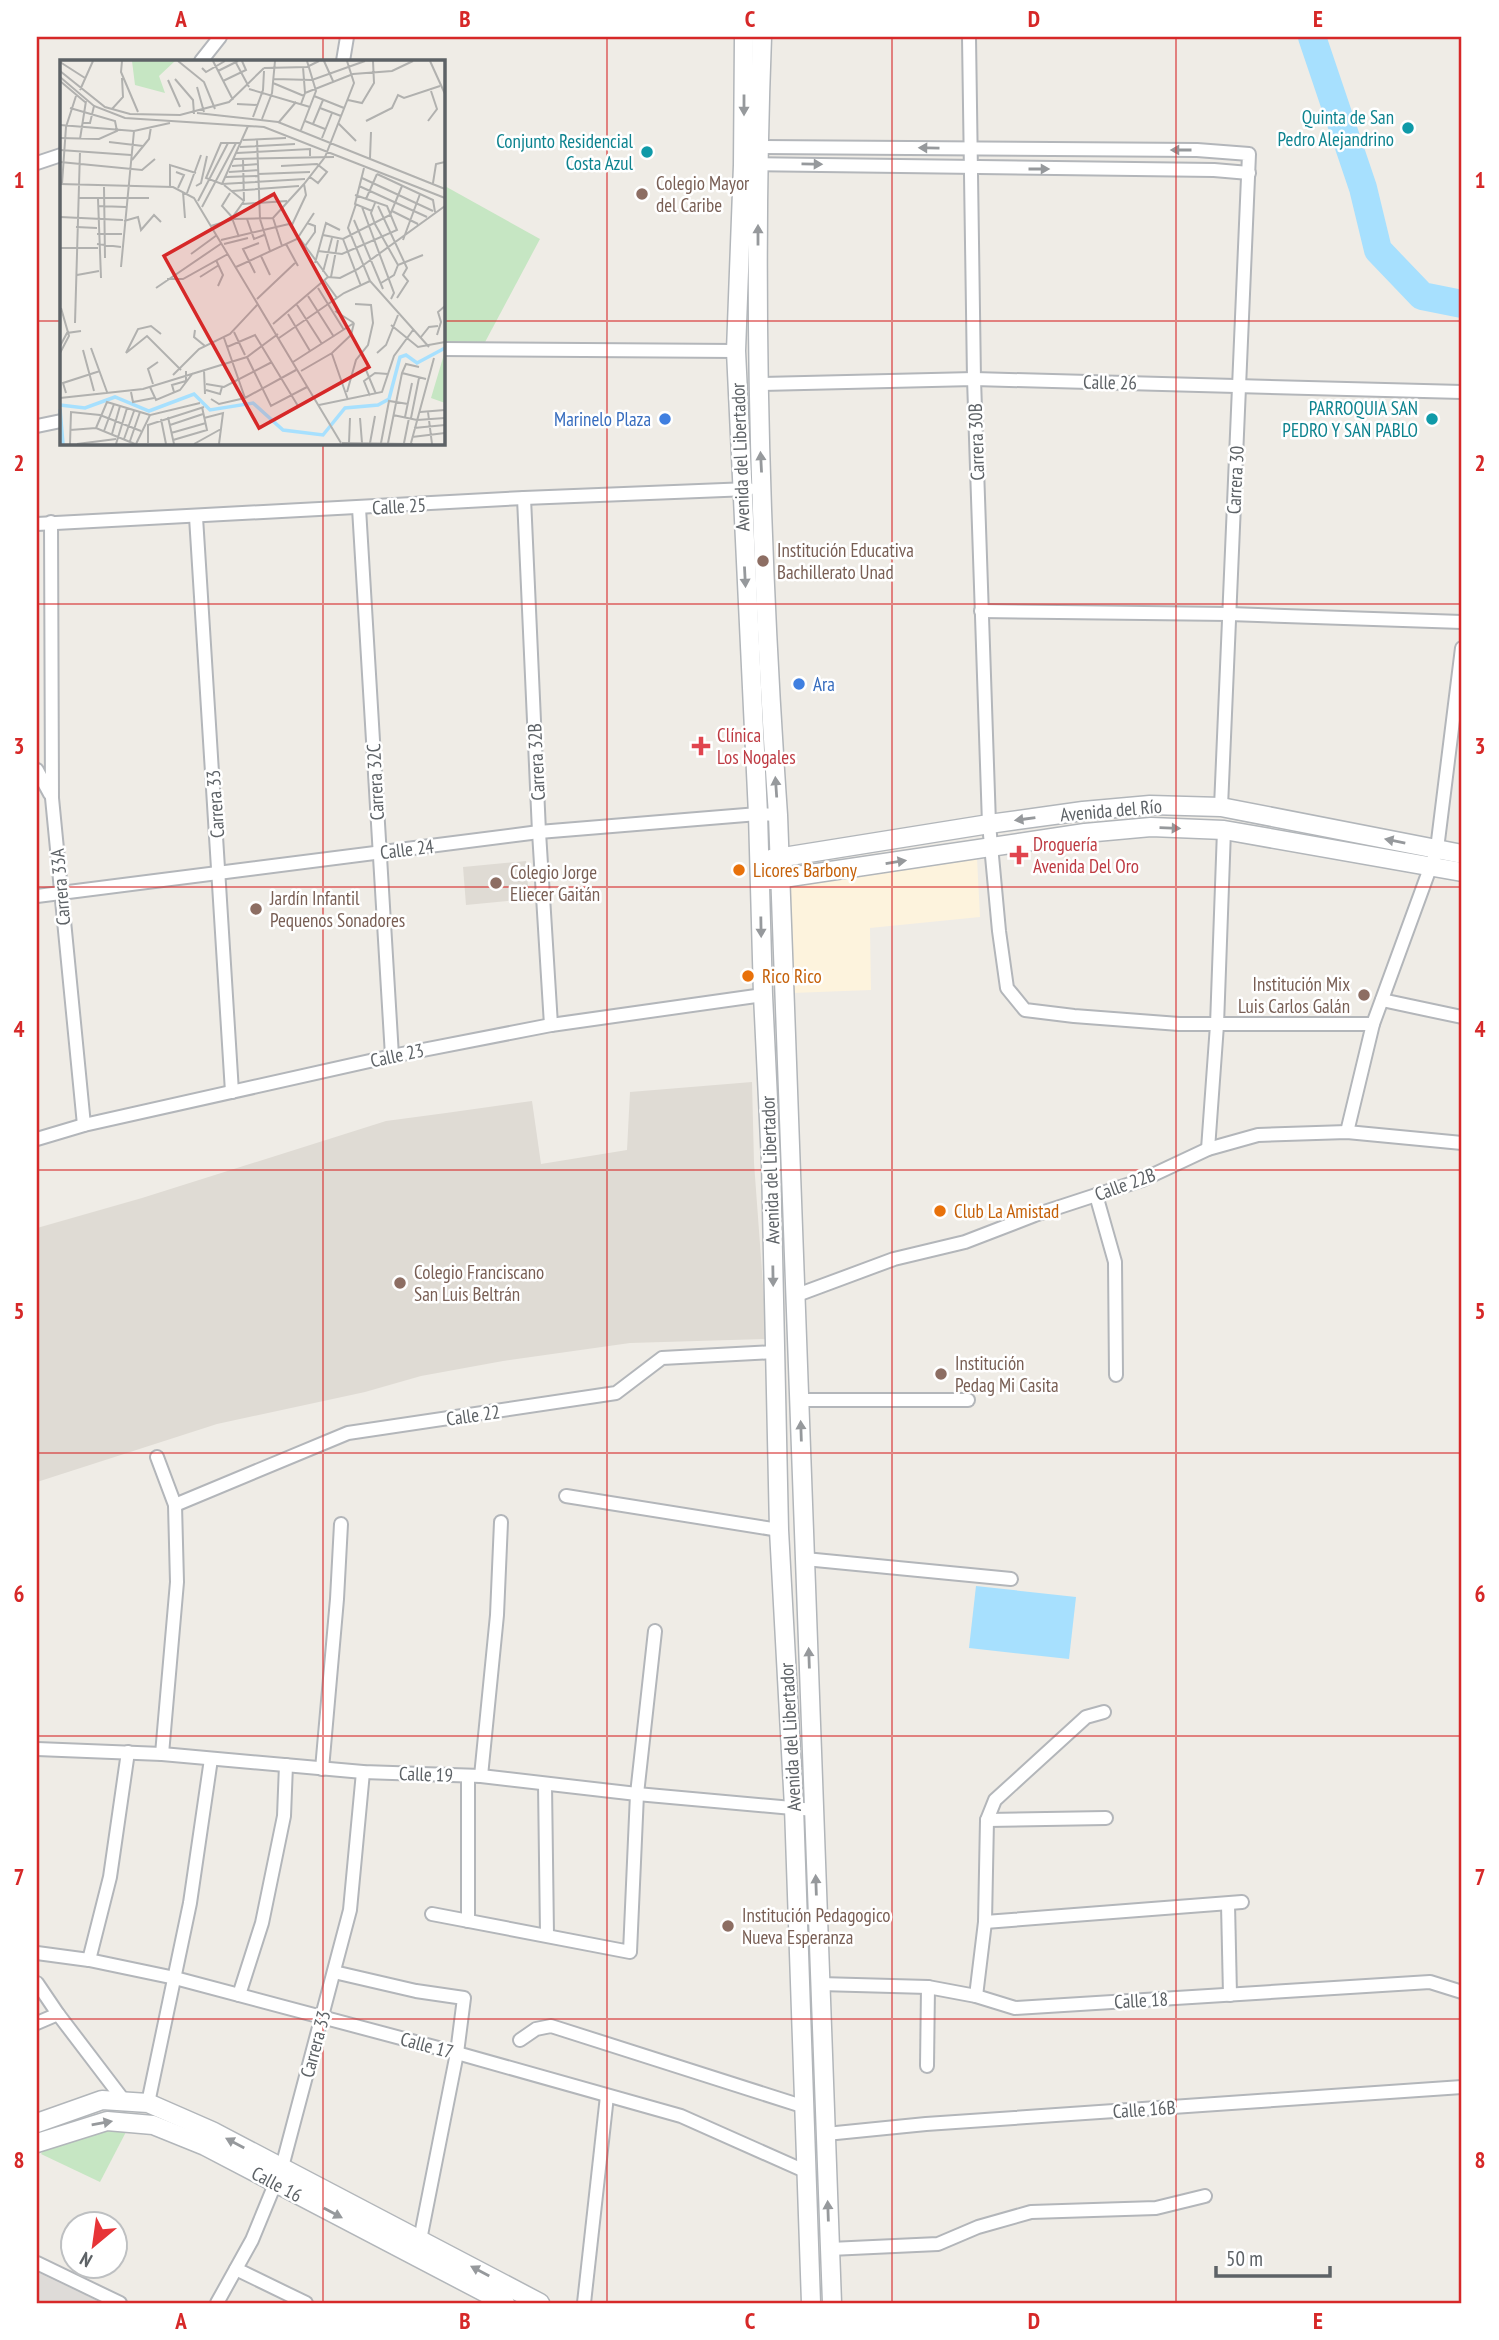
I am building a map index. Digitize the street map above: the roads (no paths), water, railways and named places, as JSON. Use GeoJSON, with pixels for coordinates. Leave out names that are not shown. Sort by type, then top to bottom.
{"type":"FeatureCollection","features":[{"type":"Feature","properties":{"kind":"main road","name":"Avenida del Libertador"},"geometry":{"type":"LineString","coordinates":[[744,37],[751,156],[768,671],[778,815],[797,1295],[832,2303]]}},
{"type":"Feature","properties":{"kind":"main road","name":"Avenida del Libertador"},"geometry":{"type":"LineString","coordinates":[[762,37],[736,351],[760,859],[771,1162],[779,1530],[794,1807],[811,2303]]}},
{"type":"Feature","properties":{"kind":"main road","name":"Avenida del Río"},"geometry":{"type":"LineString","coordinates":[[760,859],[780,859],[989,824],[1150,805],[1221,807],[1434,858],[1462,872]]}},
{"type":"Feature","properties":{"kind":"main road","name":"Avenida del Río"},"geometry":{"type":"LineString","coordinates":[[760,881],[1086,833],[1151,827],[1224,830],[1434,858],[1462,854]]}},
{"type":"Feature","properties":{"kind":"main road","name":"Calle 16"},"geometry":{"type":"LineString","coordinates":[[37,2123],[102,2100],[148,2103],[212,2131],[278,2175],[505,2303]]}},
{"type":"Feature","properties":{"kind":"main road","name":"Calle 16"},"geometry":{"type":"LineString","coordinates":[[37,2143],[107,2121],[153,2125],[278,2175],[421,2240],[540,2303]]}},
{"type":"Feature","properties":{"kind":"street"},"geometry":{"type":"LineString","coordinates":[[202,60],[220,37]]}},
{"type":"Feature","properties":{"kind":"street"},"geometry":{"type":"LineString","coordinates":[[343,60],[347,37]]}},
{"type":"Feature","properties":{"kind":"street","name":"Carrera 30B"},"geometry":{"type":"LineString","coordinates":[[968,37],[974,379],[989,824],[1007,988],[1026,1010],[1074,1016],[1217,1025],[1373,1024]]}},
{"type":"Feature","properties":{"kind":"street"},"geometry":{"type":"LineString","coordinates":[[751,156],[970,149]]}},
{"type":"Feature","properties":{"kind":"street","name":"Carrera 30"},"geometry":{"type":"LineString","coordinates":[[970,149],[1197,150],[1249,154],[1221,807]]}},
{"type":"Feature","properties":{"kind":"street"},"geometry":{"type":"LineString","coordinates":[[37,163],[60,155]]}},
{"type":"Feature","properties":{"kind":"street"},"geometry":{"type":"LineString","coordinates":[[751,156],[971,168],[1213,170],[1249,173]]}},
{"type":"Feature","properties":{"kind":"street"},"geometry":{"type":"LineString","coordinates":[[444,349],[736,351]]}},
{"type":"Feature","properties":{"kind":"street","name":"Calle 26"},"geometry":{"type":"LineString","coordinates":[[757,384],[974,379],[1462,392]]}},
{"type":"Feature","properties":{"kind":"street"},"geometry":{"type":"LineString","coordinates":[[37,426],[60,421]]}},
{"type":"Feature","properties":{"kind":"street","name":"Calle 25"},"geometry":{"type":"LineString","coordinates":[[37,524],[524,498],[762,490]]}},
{"type":"Feature","properties":{"kind":"street","name":"Carrera 32B"},"geometry":{"type":"LineString","coordinates":[[524,498],[539,832],[551,1025]]}},
{"type":"Feature","properties":{"kind":"street","name":"Carrera 32C"},"geometry":{"type":"LineString","coordinates":[[359,508],[393,1056]]}},
{"type":"Feature","properties":{"kind":"street","name":"Carrera 33"},"geometry":{"type":"LineString","coordinates":[[196,517],[232,1092]]}},
{"type":"Feature","properties":{"kind":"street","name":"Carrera 33A"},"geometry":{"type":"LineString","coordinates":[[51,522],[52,798],[84,1125]]}},
{"type":"Feature","properties":{"kind":"street"},"geometry":{"type":"LineString","coordinates":[[981,611],[1229,614],[1462,622]]}},
{"type":"Feature","properties":{"kind":"street"},"geometry":{"type":"LineString","coordinates":[[1347,1132],[1373,1024],[1434,858],[1462,648]]}},
{"type":"Feature","properties":{"kind":"street"},"geometry":{"type":"LineString","coordinates":[[37,770],[52,798]]}},
{"type":"Feature","properties":{"kind":"street","name":"Calle 24"},"geometry":{"type":"LineString","coordinates":[[37,896],[539,832],[758,814],[778,815]]}},
{"type":"Feature","properties":{"kind":"street"},"geometry":{"type":"LineString","coordinates":[[1208,1149],[1217,1025],[1224,830]]}},
{"type":"Feature","properties":{"kind":"street","name":"Calle 23"},"geometry":{"type":"LineString","coordinates":[[37,1139],[84,1125],[393,1056],[551,1025],[763,995]]}},
{"type":"Feature","properties":{"kind":"street"},"geometry":{"type":"LineString","coordinates":[[1382,1000],[1462,1017]]}},
{"type":"Feature","properties":{"kind":"street","name":"Calle 22B"},"geometry":{"type":"LineString","coordinates":[[797,1295],[894,1259],[965,1242],[1035,1215],[1142,1180],[1208,1149],[1258,1135],[1347,1132],[1462,1143]]}},
{"type":"Feature","properties":{"kind":"street"},"geometry":{"type":"LineString","coordinates":[[1096,1195],[1115,1262],[1116,1375]]}},
{"type":"Feature","properties":{"kind":"street","name":"Calle 22"},"geometry":{"type":"LineString","coordinates":[[175,1504],[348,1433],[616,1392],[663,1359],[774,1352]]}},
{"type":"Feature","properties":{"kind":"street"},"geometry":{"type":"LineString","coordinates":[[800,1400],[968,1400]]}},
{"type":"Feature","properties":{"kind":"street"},"geometry":{"type":"LineString","coordinates":[[157,1457],[175,1504],[177,1582],[162,1754]]}},
{"type":"Feature","properties":{"kind":"street"},"geometry":{"type":"LineString","coordinates":[[566,1496],[779,1530]]}},
{"type":"Feature","properties":{"kind":"street"},"geometry":{"type":"LineString","coordinates":[[481,1776],[496,1615],[501,1522]]}},
{"type":"Feature","properties":{"kind":"street"},"geometry":{"type":"LineString","coordinates":[[322,1769],[341,1524]]}},
{"type":"Feature","properties":{"kind":"street"},"geometry":{"type":"LineString","coordinates":[[805,1559],[1011,1579]]}},
{"type":"Feature","properties":{"kind":"street"},"geometry":{"type":"LineString","coordinates":[[432,1914],[630,1952],[637,1794],[655,1631]]}},
{"type":"Feature","properties":{"kind":"street"},"geometry":{"type":"LineString","coordinates":[[976,1996],[985,1922],[987,1819],[995,1800],[1086,1717],[1104,1712]]}},
{"type":"Feature","properties":{"kind":"street","name":"Calle 19"},"geometry":{"type":"LineString","coordinates":[[37,1749],[162,1754],[363,1772],[481,1776],[814,1810]]}},
{"type":"Feature","properties":{"kind":"street"},"geometry":{"type":"LineString","coordinates":[[89,1959],[110,1877],[128,1752]]}},
{"type":"Feature","properties":{"kind":"street"},"geometry":{"type":"LineString","coordinates":[[148,2103],[190,1903],[211,1759]]}},
{"type":"Feature","properties":{"kind":"street"},"geometry":{"type":"LineString","coordinates":[[239,1994],[262,1923],[284,1816],[286,1765]]}},
{"type":"Feature","properties":{"kind":"street","name":"Carrera 33"},"geometry":{"type":"LineString","coordinates":[[217,2303],[251,2241],[278,2175],[323,2017],[350,1910],[363,1772]]}},
{"type":"Feature","properties":{"kind":"street"},"geometry":{"type":"LineString","coordinates":[[468,1776],[468,1921]]}},
{"type":"Feature","properties":{"kind":"street"},"geometry":{"type":"LineString","coordinates":[[545,1784],[547,1936]]}},
{"type":"Feature","properties":{"kind":"street"},"geometry":{"type":"LineString","coordinates":[[987,1819],[1106,1818]]}},
{"type":"Feature","properties":{"kind":"street"},"geometry":{"type":"LineString","coordinates":[[985,1922],[1242,1902]]}},
{"type":"Feature","properties":{"kind":"street"},"geometry":{"type":"LineString","coordinates":[[1228,1905],[1230,1995]]}},
{"type":"Feature","properties":{"kind":"street","name":"Calle 17"},"geometry":{"type":"LineString","coordinates":[[37,1953],[89,1959],[239,1994],[681,2116],[807,2172]]}},
{"type":"Feature","properties":{"kind":"street"},"geometry":{"type":"LineString","coordinates":[[334,1972],[464,1998],[457,2053],[421,2240]]}},
{"type":"Feature","properties":{"kind":"street","name":"Calle 18"},"geometry":{"type":"LineString","coordinates":[[820,1984],[928,1987],[976,1996],[1015,2008],[1430,1982],[1462,1992]]}},
{"type":"Feature","properties":{"kind":"street"},"geometry":{"type":"LineString","coordinates":[[37,1983],[125,2102]]}},
{"type":"Feature","properties":{"kind":"street"},"geometry":{"type":"LineString","coordinates":[[927,2066],[928,1987]]}},
{"type":"Feature","properties":{"kind":"street"},"geometry":{"type":"LineString","coordinates":[[37,2023],[58,2014]]}},
{"type":"Feature","properties":{"kind":"street"},"geometry":{"type":"LineString","coordinates":[[520,2040],[536,2029],[551,2026],[805,2107]]}},
{"type":"Feature","properties":{"kind":"street","name":"Calle 16B"},"geometry":{"type":"LineString","coordinates":[[826,2134],[926,2124],[1462,2087]]}},
{"type":"Feature","properties":{"kind":"street"},"geometry":{"type":"LineString","coordinates":[[584,2303],[607,2096]]}},
{"type":"Feature","properties":{"kind":"street"},"geometry":{"type":"LineString","coordinates":[[830,2249],[938,2244],[978,2227],[1031,2212],[1156,2208],[1205,2196]]}},
{"type":"Feature","properties":{"kind":"street"},"geometry":{"type":"LineString","coordinates":[[37,2263],[120,2303]]}},
{"type":"Feature","properties":{"kind":"street"},"geometry":{"type":"LineString","coordinates":[[236,2269],[306,2303]]}},
{"type":"Feature","properties":{"kind":"water"},"geometry":{"type":"Polygon","coordinates":[[[976,1586],[1076,1597],[1069,1659],[969,1648],[976,1586]]]}},
{"type":"Feature","properties":{"kind":"waterway"},"geometry":{"type":"LineString","coordinates":[[1312,37],[1363,188],[1378,250],[1422,296],[1462,304]]}},
{"type":"Feature","properties":{"kind":"place","name":"Quinta de San Pedro Alejandrino"},"geometry":{"type":"Point","coordinates":[1408,128]}},
{"type":"Feature","properties":{"kind":"place","name":"Conjunto Residencial Costa Azul"},"geometry":{"type":"Point","coordinates":[647,152]}},
{"type":"Feature","properties":{"kind":"place","name":"Colegio Mayor del Caribe"},"geometry":{"type":"Point","coordinates":[642,194]}},
{"type":"Feature","properties":{"kind":"place","name":"Marinelo Plaza"},"geometry":{"type":"Point","coordinates":[665,419]}},
{"type":"Feature","properties":{"kind":"place","name":"PARROQUIA SAN PEDRO Y SAN PABLO"},"geometry":{"type":"Point","coordinates":[1432,419]}},
{"type":"Feature","properties":{"kind":"place","name":"Institución Educativa Bachillerato Unad"},"geometry":{"type":"Point","coordinates":[763,561]}},
{"type":"Feature","properties":{"kind":"place","name":"Ara"},"geometry":{"type":"Point","coordinates":[799,684]}},
{"type":"Feature","properties":{"kind":"place","name":"Clínica Los Nogales"},"geometry":{"type":"Point","coordinates":[701,746]}},
{"type":"Feature","properties":{"kind":"place","name":"Droguería Avenida Del Oro"},"geometry":{"type":"Point","coordinates":[1019,855]}},
{"type":"Feature","properties":{"kind":"place","name":"Licores Barbony"},"geometry":{"type":"Point","coordinates":[739,870]}},
{"type":"Feature","properties":{"kind":"place","name":"Colegio Jorge Eliecer Gaitán"},"geometry":{"type":"Point","coordinates":[496,883]}},
{"type":"Feature","properties":{"kind":"place","name":"Jardín Infantil Pequenos Sonadores"},"geometry":{"type":"Point","coordinates":[256,909]}},
{"type":"Feature","properties":{"kind":"place","name":"Rico Rico"},"geometry":{"type":"Point","coordinates":[748,976]}},
{"type":"Feature","properties":{"kind":"place","name":"Institución Mix Luis Carlos Galán"},"geometry":{"type":"Point","coordinates":[1364,995]}},
{"type":"Feature","properties":{"kind":"place","name":"Club La Amistad"},"geometry":{"type":"Point","coordinates":[940,1211]}},
{"type":"Feature","properties":{"kind":"place","name":"Colegio Franciscano San Luis Beltrán"},"geometry":{"type":"Point","coordinates":[400,1283]}},
{"type":"Feature","properties":{"kind":"place","name":"Institución Pedag Mi Casita"},"geometry":{"type":"Point","coordinates":[941,1374]}},
{"type":"Feature","properties":{"kind":"place","name":"Institución Pedagogico Nueva Esperanza"},"geometry":{"type":"Point","coordinates":[728,1926]}}]}
